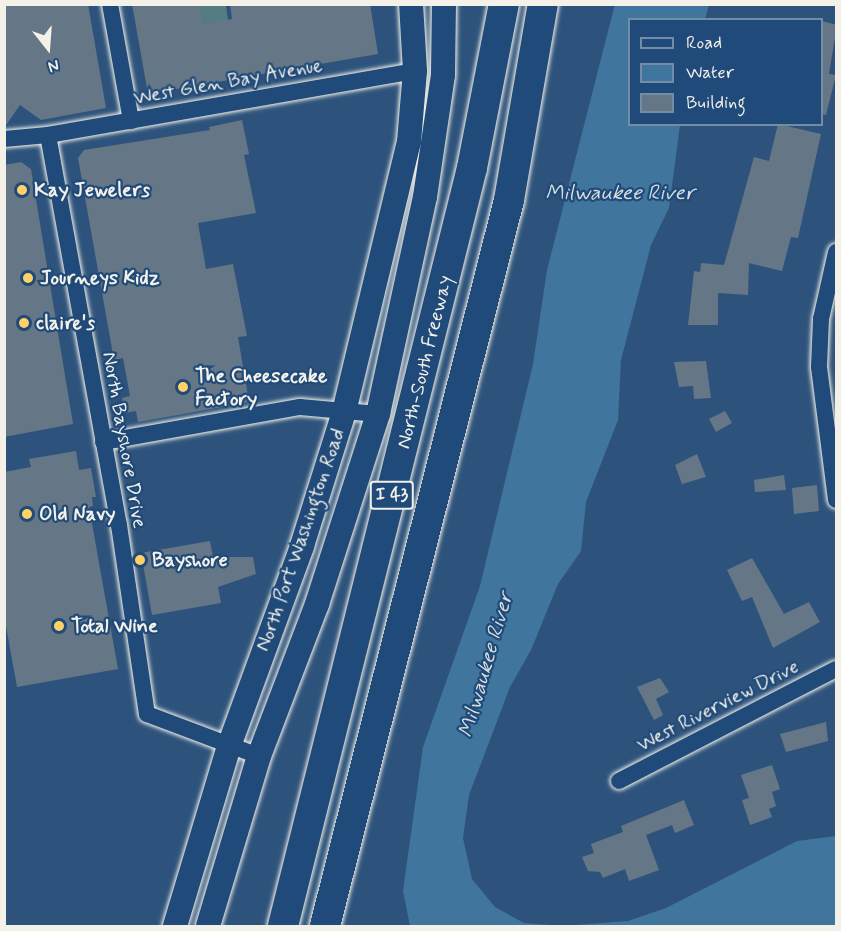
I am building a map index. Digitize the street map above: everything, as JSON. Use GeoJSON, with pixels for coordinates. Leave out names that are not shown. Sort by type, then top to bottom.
{"type":"FeatureCollection","features":[{"type":"Feature","properties":{"kind":"highway"},"geometry":{"type":"LineString","coordinates":[[492,4],[493,61]]}},
{"type":"Feature","properties":{"kind":"highway","name":"North-South Freeway"},"geometry":{"type":"LineString","coordinates":[[283,927],[470,180],[504,4]]}},
{"type":"Feature","properties":{"kind":"highway","name":"North-South Freeway"},"geometry":{"type":"LineString","coordinates":[[325,927],[456,398],[509,200],[543,4]]}},
{"type":"Feature","properties":{"kind":"highway"},"geometry":{"type":"LineString","coordinates":[[509,200],[556,4]]}},
{"type":"Feature","properties":{"kind":"main road","name":"North Port Washington Road"},"geometry":{"type":"LineString","coordinates":[[175,927],[230,746],[302,546],[344,412],[399,195],[409,142],[415,71],[411,4]]}},
{"type":"Feature","properties":{"kind":"main road","name":"North Port Washington Road"},"geometry":{"type":"LineString","coordinates":[[208,927],[259,756],[318,604],[378,414],[425,197],[443,75],[444,4]]}},
{"type":"Feature","properties":{"kind":"street"},"geometry":{"type":"LineString","coordinates":[[110,4],[131,121]]}},
{"type":"Feature","properties":{"kind":"street","name":"West Glen Bay Avenue"},"geometry":{"type":"LineString","coordinates":[[48,135],[415,71]]}},
{"type":"Feature","properties":{"kind":"street"},"geometry":{"type":"LineString","coordinates":[[4,139],[48,135]]}},
{"type":"Feature","properties":{"kind":"street","name":"North Bayshore Drive"},"geometry":{"type":"LineString","coordinates":[[48,135],[103,442],[147,714],[259,756]]}},
{"type":"Feature","properties":{"kind":"street"},"geometry":{"type":"LineString","coordinates":[[837,252],[820,319],[819,367],[837,500]]}},
{"type":"Feature","properties":{"kind":"street"},"geometry":{"type":"LineString","coordinates":[[103,442],[300,407],[378,414]]}},
{"type":"Feature","properties":{"kind":"street","name":"West Riverview Drive"},"geometry":{"type":"LineString","coordinates":[[619,781],[837,669]]}},
{"type":"Feature","properties":{"kind":"green space"},"geometry":{"type":"Polygon","coordinates":[[[199,5],[226,5],[228,20],[205,27],[188,9],[199,5]]]}},
{"type":"Feature","properties":{"kind":"water","name":"Milwaukee River"},"geometry":{"type":"Polygon","coordinates":[[[615,4],[709,5],[705,18],[628,18],[628,126],[680,126],[669,208],[651,245],[621,360],[618,420],[586,502],[581,551],[558,584],[531,650],[510,687],[469,795],[463,838],[472,879],[495,907],[524,923],[562,926],[410,926],[403,891],[423,747],[480,586],[533,364],[547,270],[615,4]]]}},
{"type":"Feature","properties":{"kind":"water"},"geometry":{"type":"Polygon","coordinates":[[[836,836],[836,926],[562,926],[628,921],[666,908],[797,841],[836,836]]]}},
{"type":"Feature","properties":{"kind":"building"},"geometry":{"type":"Polygon","coordinates":[[[4,4],[88,4],[106,108],[41,120],[20,105],[4,128],[4,4]]]}},
{"type":"Feature","properties":{"kind":"building"},"geometry":{"type":"Polygon","coordinates":[[[132,4],[199,4],[203,24],[232,19],[230,4],[370,4],[378,54],[148,94],[132,4]]]}},
{"type":"Feature","properties":{"kind":"building"},"geometry":{"type":"Polygon","coordinates":[[[823,21],[837,25],[829,74],[836,75],[826,115],[823,114],[823,21]]]}},
{"type":"Feature","properties":{"kind":"building"},"geometry":{"type":"Polygon","coordinates":[[[242,120],[249,154],[244,155],[256,213],[198,223],[206,269],[233,264],[247,336],[238,337],[249,402],[138,422],[136,411],[125,413],[122,398],[130,396],[123,358],[114,360],[78,158],[84,150],[210,130],[209,127],[242,120]]]}},
{"type":"Feature","properties":{"kind":"building"},"geometry":{"type":"Polygon","coordinates":[[[778,126],[821,134],[798,238],[791,237],[782,271],[749,263],[748,295],[718,293],[718,325],[688,325],[694,271],[700,272],[701,263],[724,265],[754,157],[769,161],[778,126]]]}},
{"type":"Feature","properties":{"kind":"building"},"geometry":{"type":"Polygon","coordinates":[[[21,162],[31,169],[73,424],[4,437],[4,165],[21,162]]]}},
{"type":"Feature","properties":{"kind":"building"},"geometry":{"type":"Polygon","coordinates":[[[706,361],[711,398],[694,399],[693,386],[679,387],[674,362],[706,361]]]}},
{"type":"Feature","properties":{"kind":"building"},"geometry":{"type":"Polygon","coordinates":[[[725,411],[732,423],[716,432],[709,419],[725,411]]]}},
{"type":"Feature","properties":{"kind":"building"},"geometry":{"type":"Polygon","coordinates":[[[76,451],[79,470],[91,468],[96,497],[92,497],[93,506],[89,507],[118,669],[17,687],[4,615],[4,472],[31,467],[29,459],[76,451]]]}},
{"type":"Feature","properties":{"kind":"building"},"geometry":{"type":"Polygon","coordinates":[[[697,454],[706,477],[682,484],[675,465],[697,454]]]}},
{"type":"Feature","properties":{"kind":"building"},"geometry":{"type":"Polygon","coordinates":[[[784,475],[786,490],[755,492],[754,480],[784,475]]]}},
{"type":"Feature","properties":{"kind":"building"},"geometry":{"type":"Polygon","coordinates":[[[817,485],[819,511],[794,514],[792,488],[817,485]]]}},
{"type":"Feature","properties":{"kind":"building"},"geometry":{"type":"Polygon","coordinates":[[[210,541],[213,557],[253,557],[256,574],[218,587],[221,603],[152,615],[141,553],[210,541]]]}},
{"type":"Feature","properties":{"kind":"building"},"geometry":{"type":"Polygon","coordinates":[[[752,558],[784,614],[809,602],[820,622],[773,648],[752,597],[742,601],[727,570],[752,558]]]}},
{"type":"Feature","properties":{"kind":"building"},"geometry":{"type":"Polygon","coordinates":[[[660,678],[669,692],[656,699],[663,715],[654,720],[637,687],[660,678]]]}},
{"type":"Feature","properties":{"kind":"building"},"geometry":{"type":"Polygon","coordinates":[[[826,722],[828,741],[786,752],[780,734],[826,722]]]}},
{"type":"Feature","properties":{"kind":"building"},"geometry":{"type":"Polygon","coordinates":[[[772,765],[780,789],[772,792],[776,806],[769,809],[772,817],[750,825],[742,800],[749,798],[741,775],[772,765]]]}},
{"type":"Feature","properties":{"kind":"building"},"geometry":{"type":"Polygon","coordinates":[[[684,800],[694,825],[675,833],[672,825],[646,835],[659,870],[629,881],[625,869],[603,878],[600,872],[588,871],[582,857],[594,853],[591,844],[623,832],[621,826],[684,800]]]}},
{"type":"Feature","properties":{"kind":"place","name":"Kay Jewelers"},"geometry":{"type":"Point","coordinates":[22,190]}},
{"type":"Feature","properties":{"kind":"place","name":"Journeys Kidz"},"geometry":{"type":"Point","coordinates":[28,278]}},
{"type":"Feature","properties":{"kind":"place","name":"claire's"},"geometry":{"type":"Point","coordinates":[24,323]}},
{"type":"Feature","properties":{"kind":"place","name":"The Cheesecake Factory"},"geometry":{"type":"Point","coordinates":[183,387]}},
{"type":"Feature","properties":{"kind":"place","name":"Old Navy"},"geometry":{"type":"Point","coordinates":[27,514]}},
{"type":"Feature","properties":{"kind":"place","name":"Bayshore"},"geometry":{"type":"Point","coordinates":[140,560]}},
{"type":"Feature","properties":{"kind":"place","name":"Total Wine"},"geometry":{"type":"Point","coordinates":[59,626]}}]}
